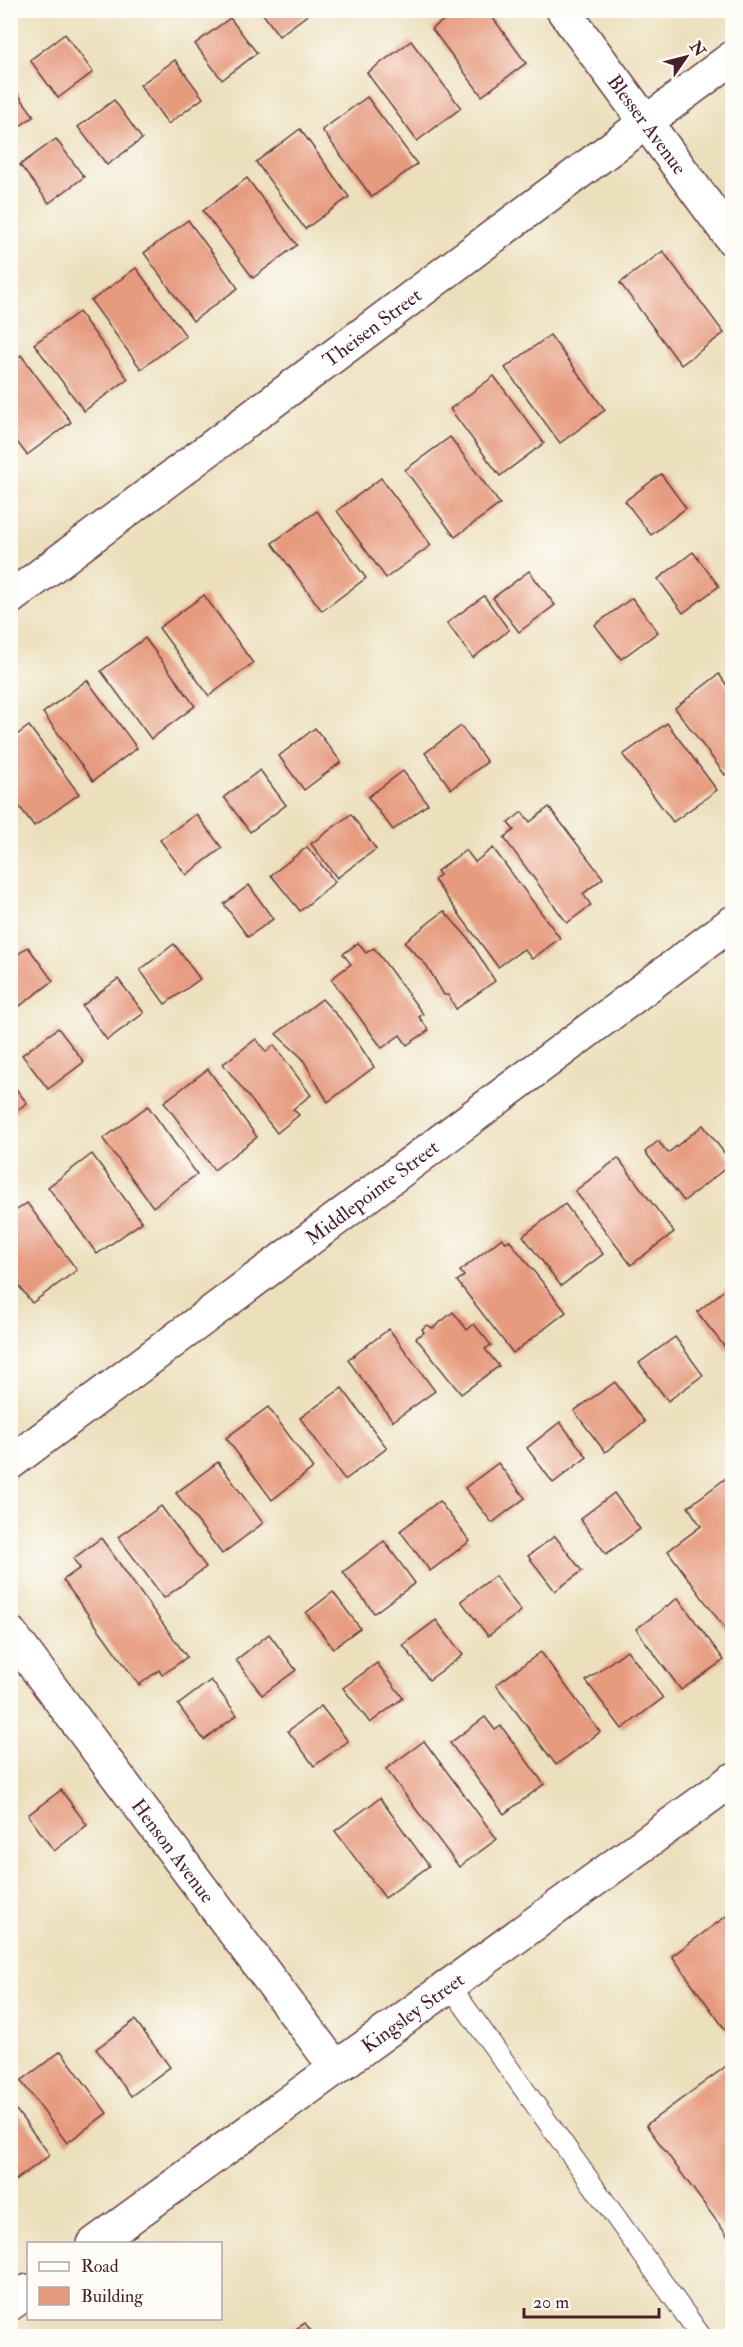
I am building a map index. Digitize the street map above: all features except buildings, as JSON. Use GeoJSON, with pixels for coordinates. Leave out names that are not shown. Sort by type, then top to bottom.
{"type":"FeatureCollection","features":[{"type":"Feature","properties":{"kind":"street","name":"Blesser Avenue"},"geometry":{"type":"LineString","coordinates":[[563,10],[732,239]]}},
{"type":"Feature","properties":{"kind":"street","name":"Theisen Street"},"geometry":{"type":"LineString","coordinates":[[10,598],[732,58]]}},
{"type":"Feature","properties":{"kind":"street","name":"Middlepointe Street"},"geometry":{"type":"LineString","coordinates":[[10,1463],[732,923]]}},
{"type":"Feature","properties":{"kind":"street","name":"Henson Avenue"},"geometry":{"type":"LineString","coordinates":[[10,1633],[336,2068]]}},
{"type":"Feature","properties":{"kind":"street","name":"Kingsley Street"},"geometry":{"type":"LineString","coordinates":[[97,2242],[732,1780]]}},
{"type":"Feature","properties":{"kind":"street"},"geometry":{"type":"LineString","coordinates":[[10,2304],[27,2292]]}},
{"type":"Feature","properties":{"kind":"lane"},"geometry":{"type":"LineString","coordinates":[[450,1986],[701,2337]]}}]}
